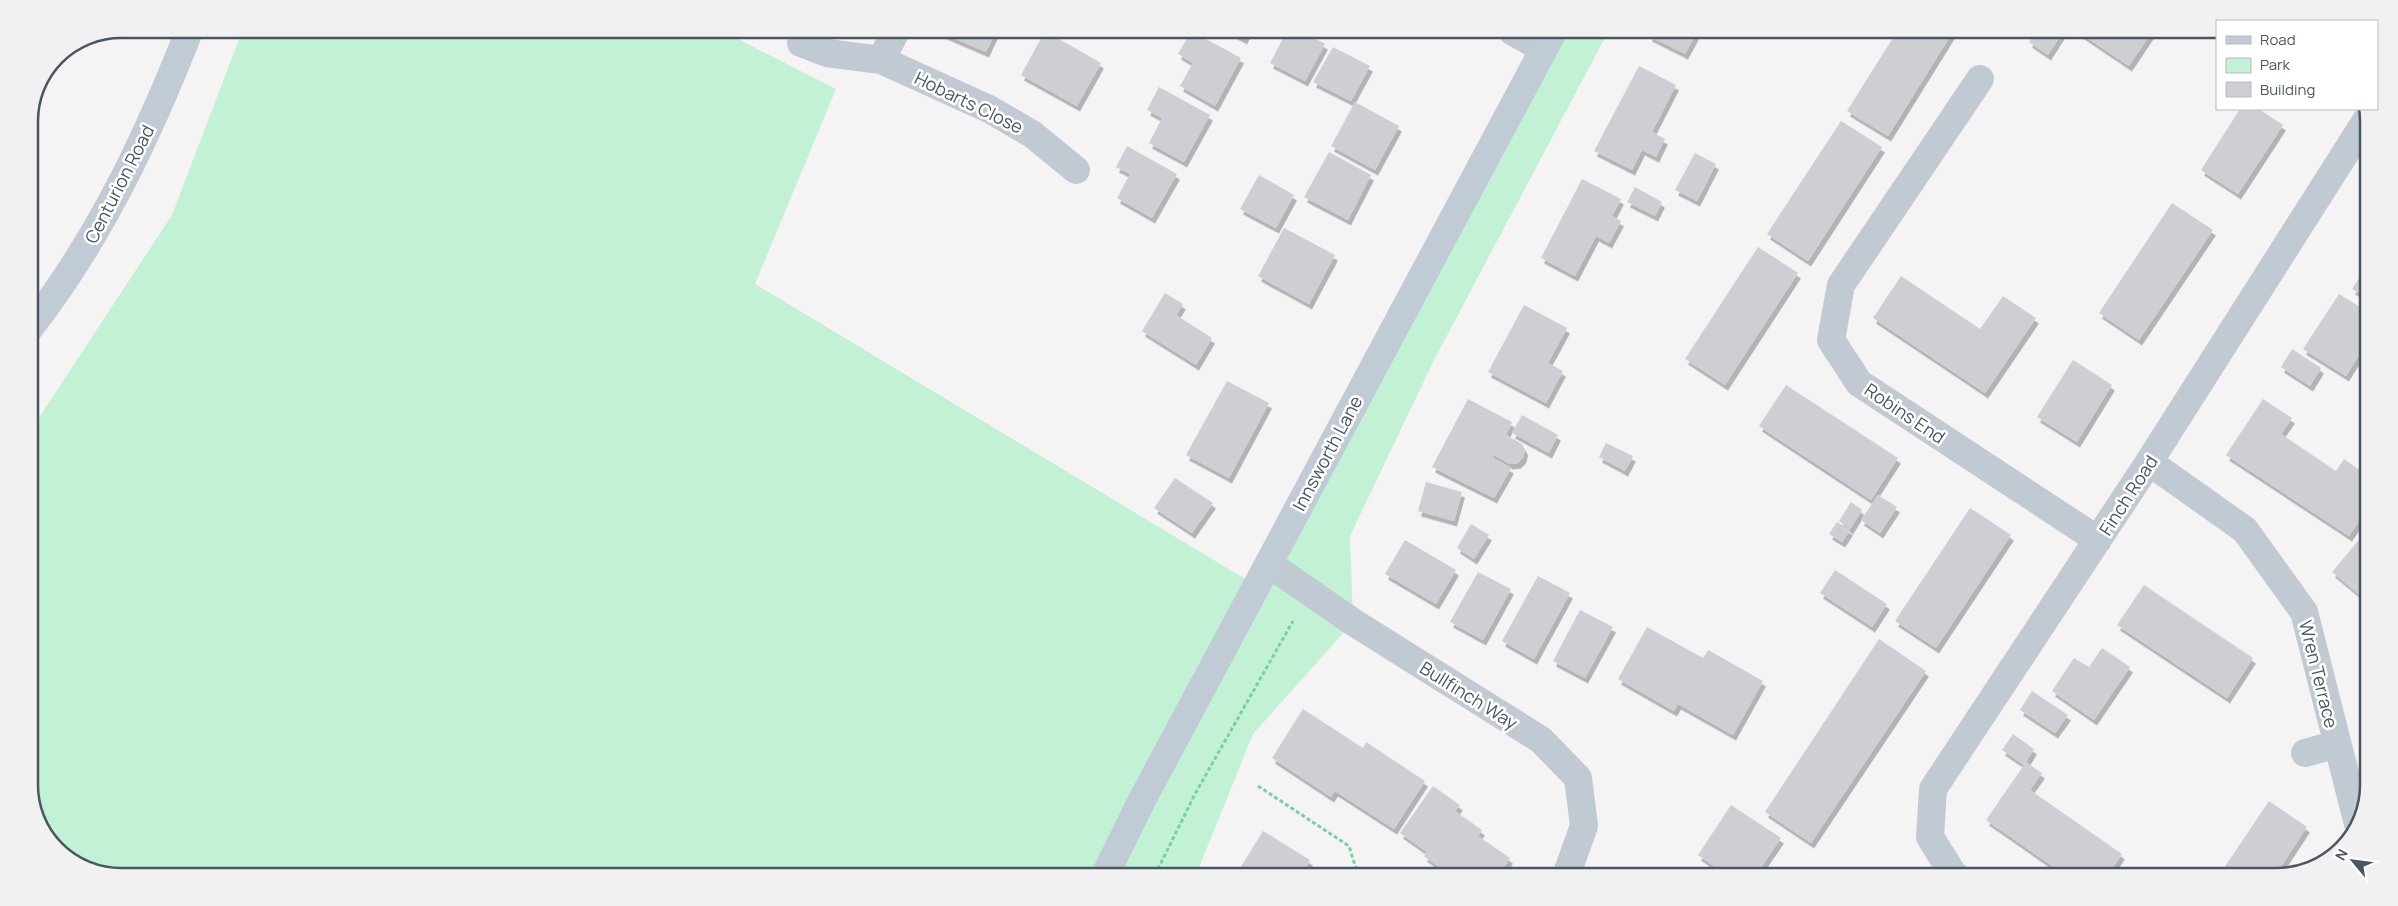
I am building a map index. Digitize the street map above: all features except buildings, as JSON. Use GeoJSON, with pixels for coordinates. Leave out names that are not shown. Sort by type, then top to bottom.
{"type":"FeatureCollection","features":[{"type":"Feature","properties":{"kind":"street","name":"Centurion Road"},"geometry":{"type":"LineString","coordinates":[[38,316],[86,249],[119,192],[186,38]]}},
{"type":"Feature","properties":{"kind":"street"},"geometry":{"type":"LineString","coordinates":[[881,60],[892,38]]}},
{"type":"Feature","properties":{"kind":"street","name":"Innsworth Lane"},"geometry":{"type":"LineString","coordinates":[[1108,868],[1142,800],[1549,41]]}},
{"type":"Feature","properties":{"kind":"street","name":"Hobarts Close"},"geometry":{"type":"LineString","coordinates":[[802,43],[827,53],[881,60],[1012,121],[1032,134],[1076,170]]}},
{"type":"Feature","properties":{"kind":"street","name":"Robins End"},"geometry":{"type":"LineString","coordinates":[[1980,79],[1959,131],[1841,285],[1831,340],[1859,383],[2098,540]]}},
{"type":"Feature","properties":{"kind":"street","name":"Finch Road"},"geometry":{"type":"LineString","coordinates":[[1949,868],[1930,837],[1933,789],[2150,462],[2360,130]]}},
{"type":"Feature","properties":{"kind":"street","name":"Wren Terrace"},"geometry":{"type":"LineString","coordinates":[[2150,462],[2245,530],[2304,612],[2355,814]]}},
{"type":"Feature","properties":{"kind":"street","name":"Bullfinch Way"},"geometry":{"type":"LineString","coordinates":[[1269,564],[1353,622],[1541,740],[1578,778],[1584,826],[1569,868]]}},
{"type":"Feature","properties":{"kind":"street","name":"Wren Terrace"},"geometry":{"type":"LineString","coordinates":[[2305,753],[2337,744]]}},
{"type":"Feature","properties":{"kind":"path"},"geometry":{"type":"LineString","coordinates":[[1158,868],[1195,794],[1310,591]]}},
{"type":"Feature","properties":{"kind":"path"},"geometry":{"type":"LineString","coordinates":[[1258,786],[1349,846],[1356,868]]}},
{"type":"Feature","properties":{"kind":"green space"},"geometry":{"type":"Polygon","coordinates":[[[240,38],[736,38],[836,89],[755,284],[1257,586],[1550,38],[1605,38],[1434,360],[1350,536],[1353,622],[1253,734],[1199,868],[121,868],[104,867],[84,860],[74,854],[66,848],[49,827],[42,812],[38,791],[38,419],[172,215],[240,38]]]}}]}
